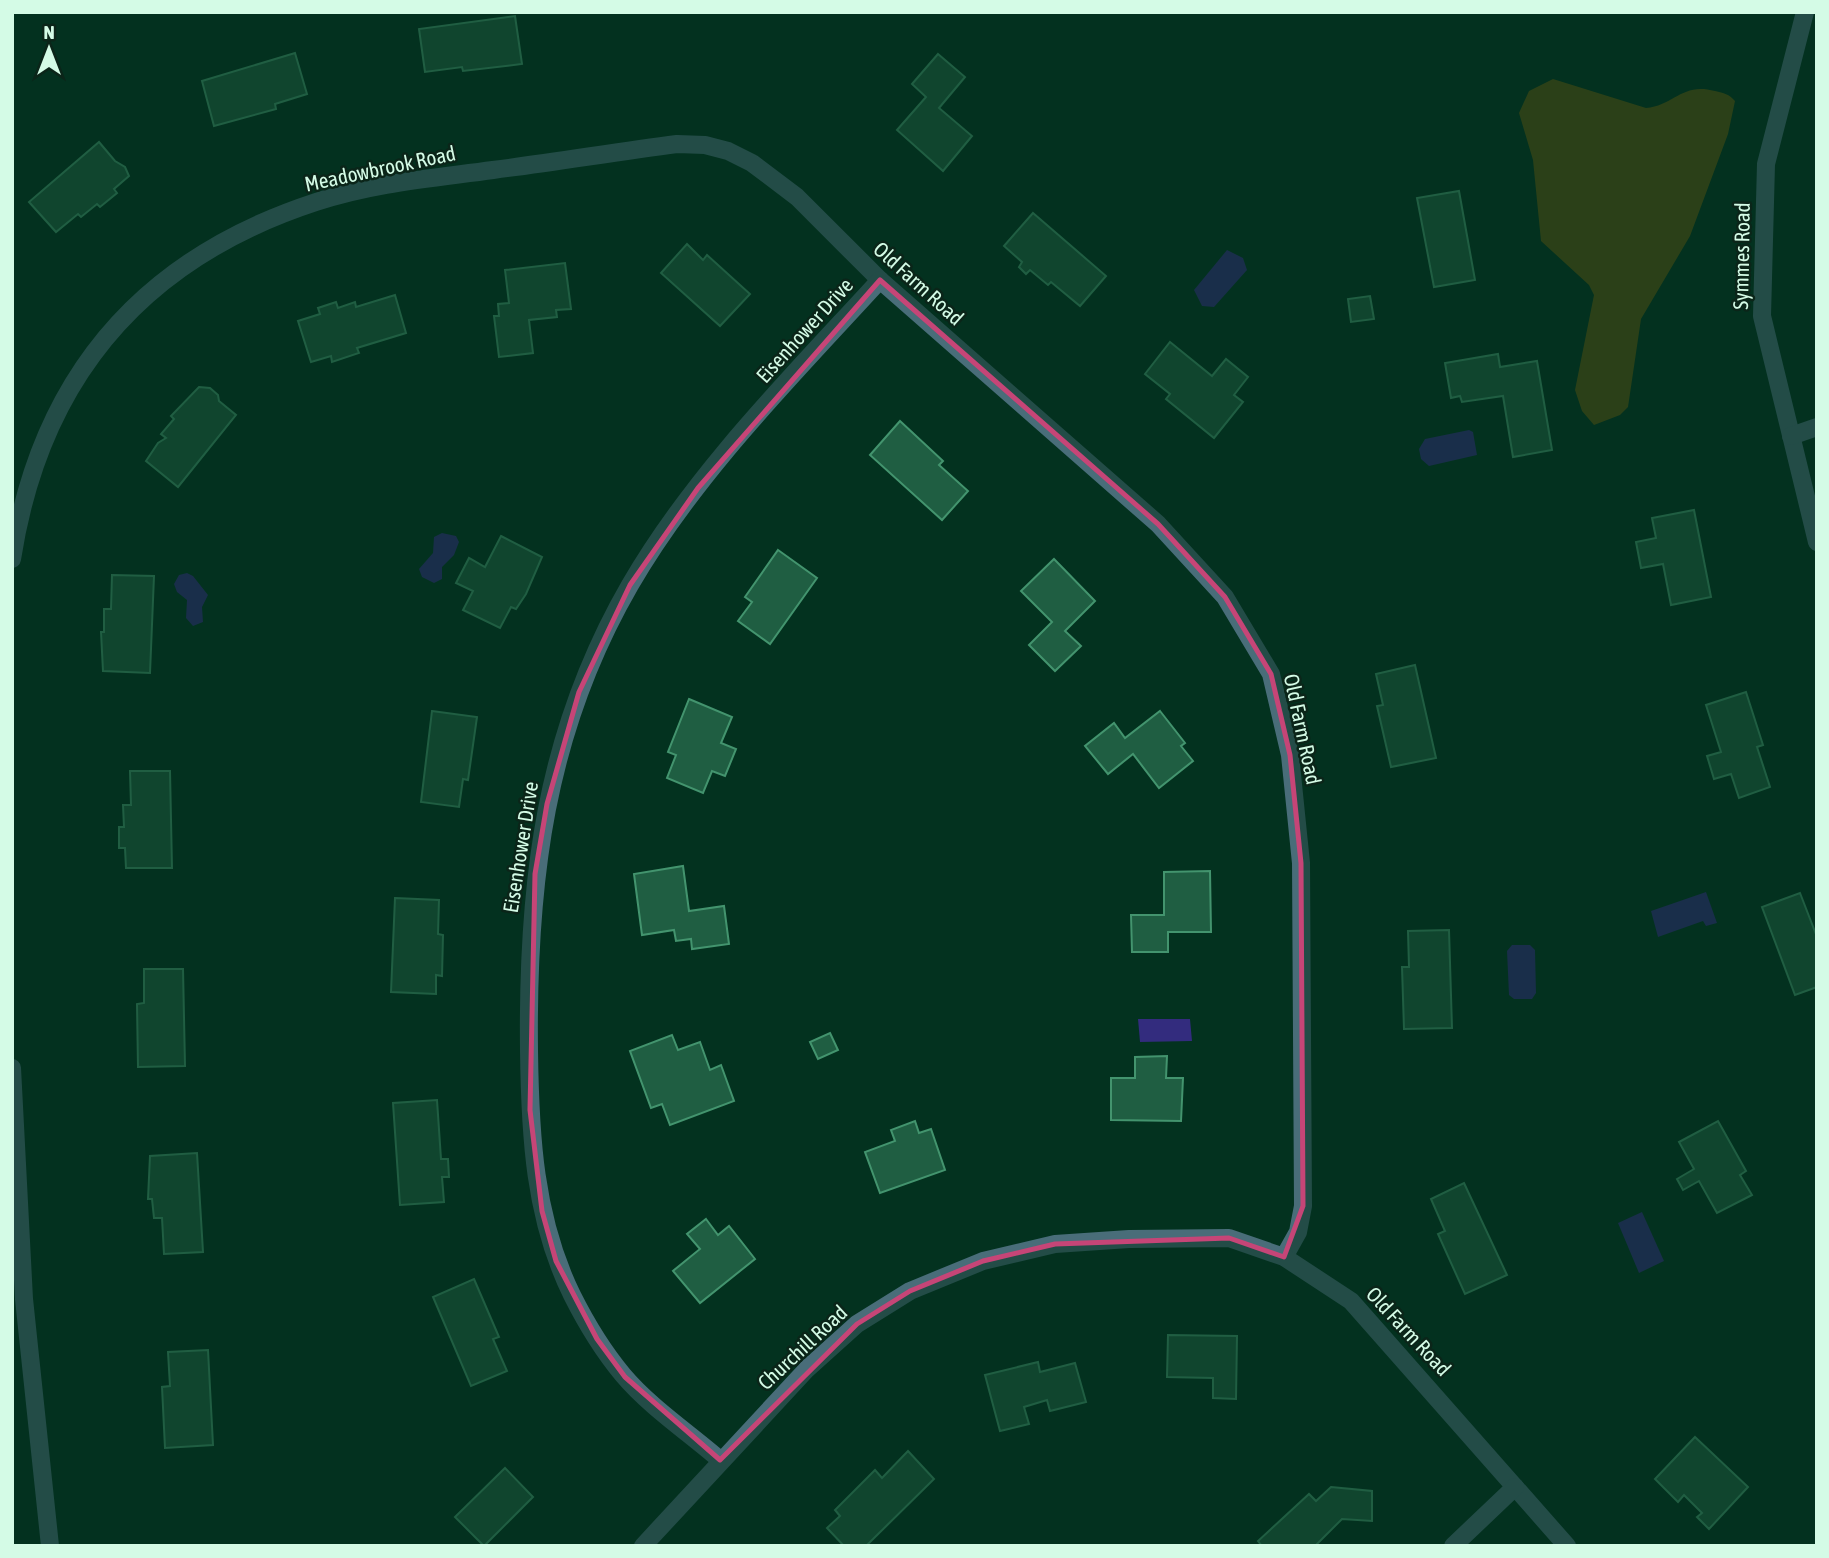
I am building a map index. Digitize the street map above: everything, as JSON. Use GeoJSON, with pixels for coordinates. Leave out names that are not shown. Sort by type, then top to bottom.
{"type":"FeatureCollection","features":[{"type":"Feature","properties":{"kind":"street","name":"Symmes Road"},"geometry":{"type":"LineString","coordinates":[[1805,12],[1766,164],[1762,316],[1817,542]]}},
{"type":"Feature","properties":{"kind":"street","name":"Old Farm Road"},"geometry":{"type":"LineString","coordinates":[[612,153],[677,144],[705,145],[733,153],[769,174],[797,197],[880,280],[1158,524],[1225,597],[1271,674],[1290,755],[1301,863],[1303,1206],[1298,1233],[1284,1258],[1351,1301],[1567,1546]]}},
{"type":"Feature","properties":{"kind":"street","name":"Meadowbrook Road"},"geometry":{"type":"LineString","coordinates":[[12,559],[18,524],[43,444],[66,391],[99,344],[125,317],[151,292],[202,254],[267,219],[319,201],[453,175],[612,153]]}},
{"type":"Feature","properties":{"kind":"street","name":"Eisenhower Drive"},"geometry":{"type":"LineString","coordinates":[[720,1460],[625,1377],[597,1339],[556,1261],[542,1211],[530,1110],[530,950],[534,874],[547,804],[579,692],[630,585],[665,530],[698,488],[786,383],[880,280]]}},
{"type":"Feature","properties":{"kind":"street"},"geometry":{"type":"LineString","coordinates":[[1791,436],[1817,427]]}},
{"type":"Feature","properties":{"kind":"street"},"geometry":{"type":"LineString","coordinates":[[12,1069],[23,1299],[50,1546]]}},
{"type":"Feature","properties":{"kind":"street","name":"Churchill Road"},"geometry":{"type":"LineString","coordinates":[[643,1546],[807,1369],[857,1324],[911,1291],[983,1261],[1055,1244],[1229,1238],[1284,1258]]}},
{"type":"Feature","properties":{"kind":"street"},"geometry":{"type":"LineString","coordinates":[[1453,1546],[1515,1487]]}},
{"type":"Feature","properties":{"kind":"highlighted area"},"geometry":{"type":"Polygon","coordinates":[[[880,280],[1158,524],[1225,597],[1271,674],[1290,755],[1301,863],[1303,1206],[1284,1257],[1229,1238],[1055,1244],[983,1261],[910,1291],[857,1324],[720,1460],[625,1377],[597,1339],[556,1261],[542,1211],[530,1110],[535,874],[547,804],[579,692],[630,585],[698,488],[880,280]]]}},
{"type":"Feature","properties":{"kind":"shaded area"},"geometry":{"type":"Polygon","coordinates":[[[1553,79],[1646,108],[1694,89],[1721,92],[1735,101],[1728,134],[1690,236],[1641,319],[1628,407],[1620,415],[1594,425],[1582,411],[1575,390],[1594,295],[1589,285],[1541,241],[1533,160],[1519,113],[1529,91],[1553,79]]]}},
{"type":"Feature","properties":{"kind":"shaded area"},"geometry":{"type":"Polygon","coordinates":[[[1227,250],[1243,258],[1247,270],[1214,307],[1202,306],[1194,290],[1227,250]]]}},
{"type":"Feature","properties":{"kind":"shaded area"},"geometry":{"type":"Polygon","coordinates":[[[1469,430],[1473,432],[1477,455],[1429,466],[1421,459],[1419,449],[1425,439],[1469,430]]]}},
{"type":"Feature","properties":{"kind":"shaded area"},"geometry":{"type":"Polygon","coordinates":[[[442,533],[456,536],[459,542],[454,555],[442,567],[442,579],[434,583],[422,577],[419,569],[433,553],[434,537],[442,533]]]}},
{"type":"Feature","properties":{"kind":"shaded area"},"geometry":{"type":"Polygon","coordinates":[[[187,573],[193,576],[208,595],[202,607],[203,622],[193,626],[186,618],[187,600],[177,592],[174,584],[179,575],[187,573]]]}},
{"type":"Feature","properties":{"kind":"shaded area"},"geometry":{"type":"Polygon","coordinates":[[[1706,892],[1717,923],[1706,926],[1703,921],[1658,937],[1651,911],[1706,892]]]}},
{"type":"Feature","properties":{"kind":"shaded area"},"geometry":{"type":"Polygon","coordinates":[[[1512,945],[1530,945],[1535,950],[1536,993],[1532,999],[1514,999],[1509,995],[1507,951],[1512,945]]]}},
{"type":"Feature","properties":{"kind":"shaded area"},"geometry":{"type":"Polygon","coordinates":[[[1138,1019],[1190,1019],[1192,1041],[1140,1042],[1138,1019]]]}},
{"type":"Feature","properties":{"kind":"shaded area"},"geometry":{"type":"Polygon","coordinates":[[[1642,1212],[1664,1261],[1639,1273],[1618,1223],[1642,1212]]]}},
{"type":"Feature","properties":{"kind":"building"},"geometry":{"type":"Polygon","coordinates":[[[515,16],[522,64],[463,71],[462,67],[425,72],[419,29],[515,16]]]}},
{"type":"Feature","properties":{"kind":"building"},"geometry":{"type":"Polygon","coordinates":[[[295,53],[307,94],[275,104],[276,109],[214,126],[202,81],[295,53]]]}},
{"type":"Feature","properties":{"kind":"building"},"geometry":{"type":"Polygon","coordinates":[[[938,54],[965,77],[939,108],[972,136],[943,171],[897,130],[926,97],[912,84],[938,54]]]}},
{"type":"Feature","properties":{"kind":"building"},"geometry":{"type":"Polygon","coordinates":[[[99,142],[115,161],[125,167],[129,176],[114,189],[117,193],[100,207],[97,204],[81,217],[78,214],[56,232],[29,202],[99,142]]]}},
{"type":"Feature","properties":{"kind":"building"},"geometry":{"type":"Polygon","coordinates":[[[1459,191],[1475,280],[1434,287],[1417,198],[1459,191]]]}},
{"type":"Feature","properties":{"kind":"building"},"geometry":{"type":"Polygon","coordinates":[[[1033,213],[1106,276],[1080,306],[1051,282],[1048,285],[1030,270],[1026,274],[1019,267],[1022,262],[1004,246],[1033,213]]]}},
{"type":"Feature","properties":{"kind":"building"},"geometry":{"type":"Polygon","coordinates":[[[687,244],[703,260],[707,255],[750,294],[720,326],[661,273],[687,244]]]}},
{"type":"Feature","properties":{"kind":"building"},"geometry":{"type":"Polygon","coordinates":[[[565,263],[571,309],[556,310],[557,317],[529,320],[533,353],[499,357],[494,316],[499,316],[498,304],[509,303],[505,270],[565,263]]]}},
{"type":"Feature","properties":{"kind":"building"},"geometry":{"type":"Polygon","coordinates":[[[395,295],[406,333],[357,348],[359,353],[332,362],[331,356],[311,362],[298,321],[320,314],[318,308],[336,302],[338,308],[355,302],[356,307],[395,295]]]}},
{"type":"Feature","properties":{"kind":"building"},"geometry":{"type":"Polygon","coordinates":[[[1370,296],[1374,319],[1351,322],[1348,299],[1370,296]]]}},
{"type":"Feature","properties":{"kind":"building"},"geometry":{"type":"Polygon","coordinates":[[[1170,342],[1212,376],[1226,359],[1248,377],[1234,395],[1243,402],[1214,438],[1166,399],[1170,394],[1145,374],[1170,342]]]}},
{"type":"Feature","properties":{"kind":"building"},"geometry":{"type":"Polygon","coordinates":[[[1498,354],[1500,367],[1537,361],[1552,450],[1513,457],[1503,396],[1462,402],[1460,396],[1451,398],[1445,363],[1498,354]]]}},
{"type":"Feature","properties":{"kind":"building"},"geometry":{"type":"Polygon","coordinates":[[[199,387],[210,388],[218,395],[219,401],[236,415],[178,487],[146,461],[158,443],[166,438],[161,434],[174,419],[171,416],[199,387]]]}},
{"type":"Feature","properties":{"kind":"building"},"geometry":{"type":"Polygon","coordinates":[[[900,421],[943,461],[939,465],[968,491],[942,520],[870,455],[900,421]]]}},
{"type":"Feature","properties":{"kind":"building"},"geometry":{"type":"Polygon","coordinates":[[[1694,510],[1711,597],[1671,605],[1663,564],[1641,568],[1636,542],[1656,538],[1652,518],[1694,510]]]}},
{"type":"Feature","properties":{"kind":"building"},"geometry":{"type":"Polygon","coordinates":[[[501,536],[542,557],[526,594],[516,609],[511,607],[500,628],[463,610],[473,591],[456,583],[469,558],[485,567],[501,536]]]}},
{"type":"Feature","properties":{"kind":"building"},"geometry":{"type":"Polygon","coordinates":[[[778,550],[817,578],[770,644],[738,621],[752,602],[745,597],[778,550]]]}},
{"type":"Feature","properties":{"kind":"building"},"geometry":{"type":"Polygon","coordinates":[[[1054,559],[1095,601],[1065,631],[1081,646],[1055,671],[1029,645],[1052,622],[1021,591],[1054,559]]]}},
{"type":"Feature","properties":{"kind":"building"},"geometry":{"type":"Polygon","coordinates":[[[112,575],[154,576],[150,673],[103,671],[101,632],[104,632],[104,609],[111,609],[112,575]]]}},
{"type":"Feature","properties":{"kind":"building"},"geometry":{"type":"Polygon","coordinates":[[[1415,665],[1436,758],[1391,767],[1377,706],[1383,705],[1376,674],[1415,665]]]}},
{"type":"Feature","properties":{"kind":"building"},"geometry":{"type":"Polygon","coordinates":[[[1746,692],[1763,745],[1757,747],[1770,787],[1739,798],[1731,774],[1714,779],[1707,756],[1721,752],[1706,705],[1746,692]]]}},
{"type":"Feature","properties":{"kind":"building"},"geometry":{"type":"Polygon","coordinates":[[[689,699],[732,717],[721,743],[736,749],[725,776],[712,771],[703,793],[667,778],[676,755],[668,752],[689,699]]]}},
{"type":"Feature","properties":{"kind":"building"},"geometry":{"type":"Polygon","coordinates":[[[432,711],[477,717],[468,780],[463,779],[459,807],[421,802],[432,711]]]}},
{"type":"Feature","properties":{"kind":"building"},"geometry":{"type":"Polygon","coordinates":[[[1160,711],[1185,743],[1181,746],[1193,761],[1159,788],[1133,754],[1108,774],[1085,746],[1114,723],[1125,738],[1160,711]]]}},
{"type":"Feature","properties":{"kind":"building"},"geometry":{"type":"Polygon","coordinates":[[[130,771],[170,771],[172,868],[126,868],[125,848],[119,848],[119,827],[124,827],[123,805],[131,805],[130,771]]]}},
{"type":"Feature","properties":{"kind":"building"},"geometry":{"type":"Polygon","coordinates":[[[683,866],[689,911],[724,906],[729,944],[692,949],[691,939],[676,941],[674,930],[642,935],[634,874],[683,866]]]}},
{"type":"Feature","properties":{"kind":"building"},"geometry":{"type":"Polygon","coordinates":[[[1210,871],[1211,932],[1168,932],[1168,952],[1132,952],[1131,915],[1164,915],[1164,872],[1210,871]]]}},
{"type":"Feature","properties":{"kind":"building"},"geometry":{"type":"Polygon","coordinates":[[[1800,893],[1817,937],[1817,987],[1795,995],[1762,907],[1800,893]]]}},
{"type":"Feature","properties":{"kind":"building"},"geometry":{"type":"Polygon","coordinates":[[[395,898],[439,900],[438,934],[443,935],[442,976],[436,975],[436,994],[391,992],[395,898]]]}},
{"type":"Feature","properties":{"kind":"building"},"geometry":{"type":"Polygon","coordinates":[[[1449,930],[1452,1028],[1404,1029],[1402,967],[1409,967],[1408,931],[1449,930]]]}},
{"type":"Feature","properties":{"kind":"building"},"geometry":{"type":"Polygon","coordinates":[[[144,969],[183,969],[185,1066],[138,1067],[137,1004],[144,1003],[144,969]]]}},
{"type":"Feature","properties":{"kind":"building"},"geometry":{"type":"Polygon","coordinates":[[[830,1033],[838,1050],[818,1059],[810,1042],[830,1033]]]}},
{"type":"Feature","properties":{"kind":"building"},"geometry":{"type":"Polygon","coordinates":[[[672,1035],[678,1050],[700,1042],[710,1070],[721,1065],[734,1101],[670,1125],[662,1104],[651,1108],[630,1051],[672,1035]]]}},
{"type":"Feature","properties":{"kind":"building"},"geometry":{"type":"Polygon","coordinates":[[[1167,1056],[1166,1078],[1183,1078],[1181,1121],[1111,1120],[1111,1078],[1135,1078],[1135,1057],[1167,1056]]]}},
{"type":"Feature","properties":{"kind":"building"},"geometry":{"type":"Polygon","coordinates":[[[437,1100],[441,1159],[448,1159],[449,1177],[442,1177],[444,1202],[400,1205],[393,1103],[437,1100]]]}},
{"type":"Feature","properties":{"kind":"building"},"geometry":{"type":"Polygon","coordinates":[[[915,1121],[919,1133],[931,1129],[945,1170],[880,1193],[865,1152],[895,1141],[891,1130],[915,1121]]]}},
{"type":"Feature","properties":{"kind":"building"},"geometry":{"type":"Polygon","coordinates":[[[1718,1121],[1746,1171],[1740,1175],[1752,1195],[1717,1213],[1699,1181],[1683,1190],[1677,1179],[1694,1169],[1679,1142],[1718,1121]]]}},
{"type":"Feature","properties":{"kind":"building"},"geometry":{"type":"Polygon","coordinates":[[[197,1153],[203,1252],[164,1254],[162,1218],[154,1218],[152,1199],[148,1199],[150,1156],[197,1153]]]}},
{"type":"Feature","properties":{"kind":"building"},"geometry":{"type":"Polygon","coordinates":[[[1464,1183],[1507,1275],[1465,1294],[1438,1234],[1445,1231],[1431,1199],[1464,1183]]]}},
{"type":"Feature","properties":{"kind":"building"},"geometry":{"type":"Polygon","coordinates":[[[706,1219],[718,1235],[729,1226],[755,1259],[700,1303],[673,1271],[700,1249],[687,1234],[706,1219]]]}},
{"type":"Feature","properties":{"kind":"building"},"geometry":{"type":"Polygon","coordinates":[[[474,1279],[499,1337],[493,1339],[507,1371],[471,1386],[433,1297],[474,1279]]]}},
{"type":"Feature","properties":{"kind":"building"},"geometry":{"type":"Polygon","coordinates":[[[1168,1335],[1237,1336],[1236,1399],[1213,1398],[1213,1378],[1167,1377],[1168,1335]]]}},
{"type":"Feature","properties":{"kind":"building"},"geometry":{"type":"Polygon","coordinates":[[[208,1350],[213,1445],[165,1448],[162,1387],[170,1386],[168,1352],[208,1350]]]}},
{"type":"Feature","properties":{"kind":"building"},"geometry":{"type":"Polygon","coordinates":[[[1038,1362],[1040,1372],[1075,1363],[1086,1402],[1050,1411],[1047,1400],[1024,1407],[1029,1424],[1000,1431],[985,1375],[1038,1362]]]}},
{"type":"Feature","properties":{"kind":"building"},"geometry":{"type":"Polygon","coordinates":[[[1695,1437],[1748,1487],[1709,1529],[1697,1517],[1702,1513],[1684,1495],[1678,1502],[1655,1479],[1695,1437]]]}},
{"type":"Feature","properties":{"kind":"building"},"geometry":{"type":"Polygon","coordinates":[[[908,1451],[934,1479],[866,1546],[844,1546],[827,1528],[840,1516],[835,1510],[875,1470],[882,1478],[908,1451]]]}},
{"type":"Feature","properties":{"kind":"building"},"geometry":{"type":"Polygon","coordinates":[[[505,1468],[533,1497],[484,1546],[455,1517],[505,1468]]]}},
{"type":"Feature","properties":{"kind":"building"},"geometry":{"type":"Polygon","coordinates":[[[1331,1487],[1372,1491],[1372,1521],[1342,1519],[1315,1546],[1262,1546],[1258,1541],[1309,1494],[1316,1501],[1331,1487]]]}}]}
